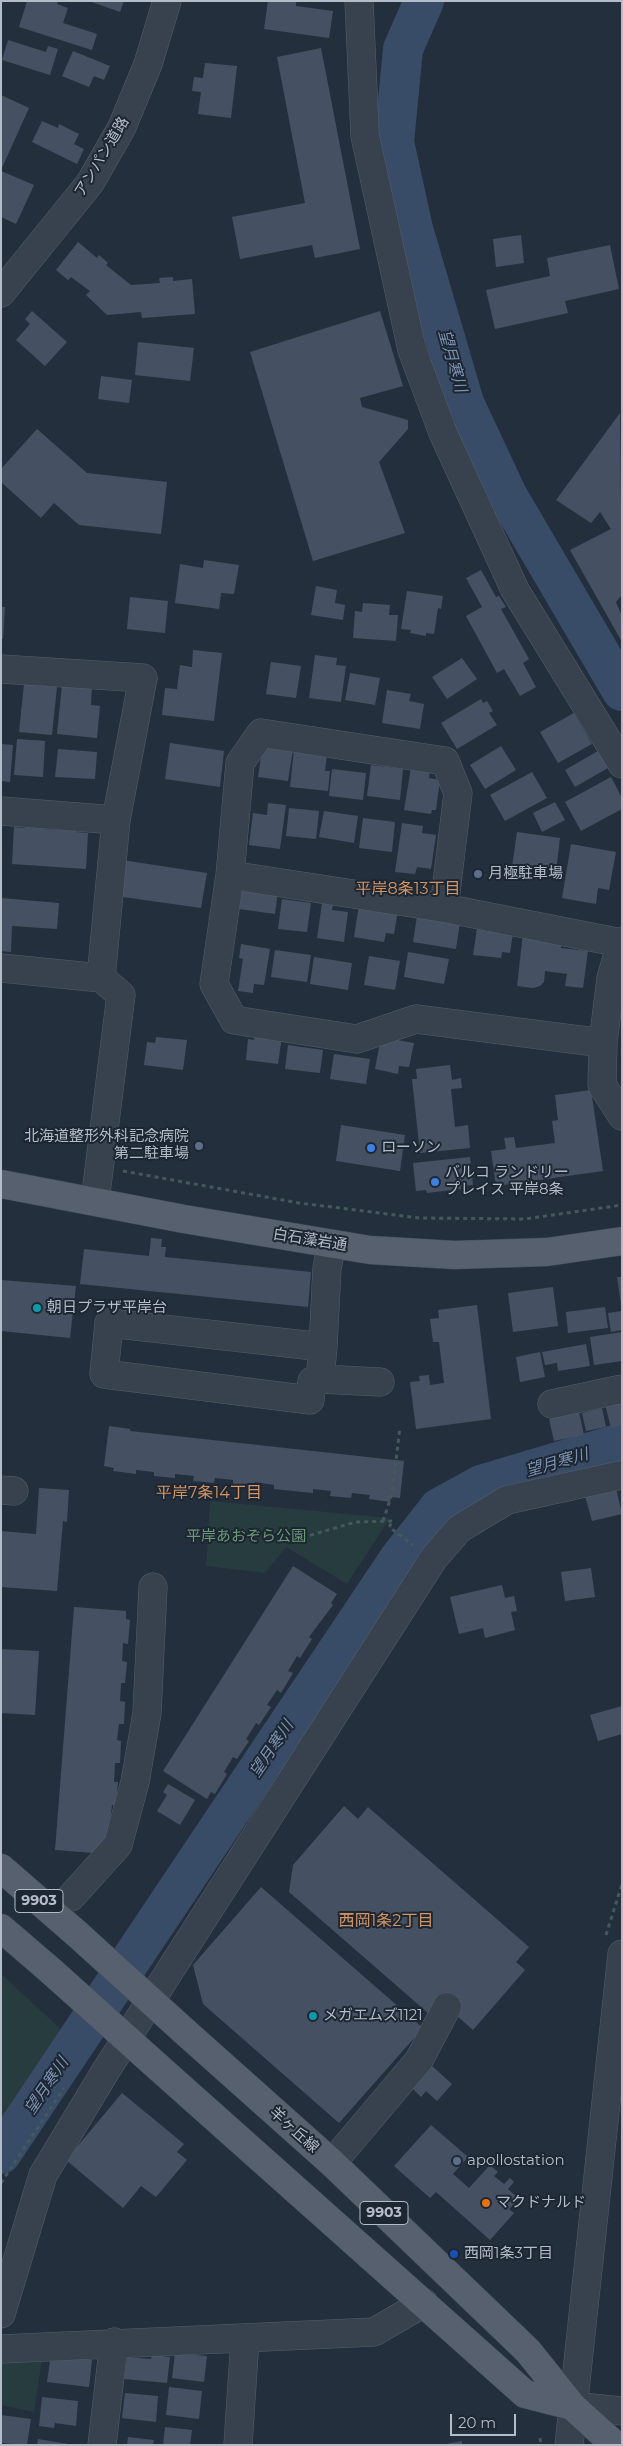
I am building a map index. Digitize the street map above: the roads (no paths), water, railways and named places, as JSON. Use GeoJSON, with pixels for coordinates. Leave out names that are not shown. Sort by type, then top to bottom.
{"type":"FeatureCollection","features":[{"type":"Feature","properties":{"kind":"main road","name":"白石藻岩通"},"geometry":{"type":"LineString","coordinates":[[1,1184],[184,1219],[370,1250],[455,1255],[547,1252],[622,1241]]}},
{"type":"Feature","properties":{"kind":"main road","name":"羊ヶ丘線"},"geometry":{"type":"LineString","coordinates":[[1,1868],[332,2163],[528,2351],[572,2406],[615,2445]]}},
{"type":"Feature","properties":{"kind":"main road","name":"羊ヶ丘線"},"geometry":{"type":"LineString","coordinates":[[1,1928],[525,2394],[572,2406]]}},
{"type":"Feature","properties":{"kind":"street","name":"アンパン道路"},"geometry":{"type":"LineString","coordinates":[[1,293],[90,183],[122,127],[148,64],[167,1]]}},
{"type":"Feature","properties":{"kind":"street"},"geometry":{"type":"LineString","coordinates":[[359,1],[365,136],[412,350],[443,433],[515,590],[622,764]]}},
{"type":"Feature","properties":{"kind":"street"},"geometry":{"type":"LineString","coordinates":[[1,668],[143,678],[116,820],[101,978]]}},
{"type":"Feature","properties":{"kind":"street"},"geometry":{"type":"LineString","coordinates":[[444,908],[458,793],[445,761],[261,733],[240,763],[230,875],[214,984],[234,1020],[357,1039],[416,1020],[604,1044]]}},
{"type":"Feature","properties":{"kind":"street"},"geometry":{"type":"LineString","coordinates":[[1,811],[116,820]]}},
{"type":"Feature","properties":{"kind":"street"},"geometry":{"type":"LineString","coordinates":[[230,875],[444,908],[621,942],[611,978],[602,1085],[622,1116]]}},
{"type":"Feature","properties":{"kind":"street"},"geometry":{"type":"LineString","coordinates":[[1,968],[101,978],[121,995],[95,1201]]}},
{"type":"Feature","properties":{"kind":"street"},"geometry":{"type":"LineString","coordinates":[[320,1379],[328,1268],[332,1244]]}},
{"type":"Feature","properties":{"kind":"street"},"geometry":{"type":"LineString","coordinates":[[323,1347],[110,1323],[104,1374],[310,1400],[312,1382],[320,1379],[380,1382]]}},
{"type":"Feature","properties":{"kind":"street"},"geometry":{"type":"LineString","coordinates":[[552,1404],[622,1389]]}},
{"type":"Feature","properties":{"kind":"street"},"geometry":{"type":"LineString","coordinates":[[1,2314],[43,2175],[91,2095],[434,1558],[459,1530],[507,1500],[622,1475]]}},
{"type":"Feature","properties":{"kind":"street"},"geometry":{"type":"LineString","coordinates":[[71,1897],[118,1845],[135,1782],[147,1713],[153,1587]]}},
{"type":"Feature","properties":{"kind":"street"},"geometry":{"type":"LineString","coordinates":[[569,2445],[572,2406],[615,2077],[622,1954]]}},
{"type":"Feature","properties":{"kind":"street"},"geometry":{"type":"LineString","coordinates":[[332,2163],[419,2060],[447,2007]]}},
{"type":"Feature","properties":{"kind":"street"},"geometry":{"type":"LineString","coordinates":[[1,2349],[114,2342],[245,2339],[374,2332],[424,2303]]}},
{"type":"Feature","properties":{"kind":"street"},"geometry":{"type":"LineString","coordinates":[[238,2445],[245,2339]]}},
{"type":"Feature","properties":{"kind":"street"},"geometry":{"type":"LineString","coordinates":[[102,2445],[114,2342]]}},
{"type":"Feature","properties":{"kind":"street"},"geometry":{"type":"LineString","coordinates":[[572,2406],[622,2411]]}},
{"type":"Feature","properties":{"kind":"waterway","name":"望月寒川"},"geometry":{"type":"LineString","coordinates":[[424,1],[403,49],[394,142],[413,229],[464,403],[507,495],[622,691]]}},
{"type":"Feature","properties":{"kind":"waterway","name":"望月寒川"},"geometry":{"type":"LineString","coordinates":[[1,2154],[399,1559],[439,1508],[481,1485],[622,1443]]}},
{"type":"Feature","properties":{"kind":"place","name":"月極駐車場"},"geometry":{"type":"Point","coordinates":[478,874]}},
{"type":"Feature","properties":{"kind":"place","name":"北海道整形外科記念病院 第二駐車場"},"geometry":{"type":"Point","coordinates":[199,1146]}},
{"type":"Feature","properties":{"kind":"place","name":"ローソン"},"geometry":{"type":"Point","coordinates":[371,1148]}},
{"type":"Feature","properties":{"kind":"place","name":"バルコ ランドリー プレイス 平岸8条"},"geometry":{"type":"Point","coordinates":[435,1182]}},
{"type":"Feature","properties":{"kind":"place","name":"朝日プラザ平岸台"},"geometry":{"type":"Point","coordinates":[37,1308]}},
{"type":"Feature","properties":{"kind":"place","name":"メガエムズ1121"},"geometry":{"type":"Point","coordinates":[313,2016]}},
{"type":"Feature","properties":{"kind":"place","name":"apollostation"},"geometry":{"type":"Point","coordinates":[457,2161]}},
{"type":"Feature","properties":{"kind":"place","name":"マクドナルド"},"geometry":{"type":"Point","coordinates":[486,2203]}},
{"type":"Feature","properties":{"kind":"place","name":"西岡1条3丁目"},"geometry":{"type":"Point","coordinates":[454,2254]}},
{"type":"Feature","properties":{"kind":"district","name":"平岸8条13丁目"},"geometry":{"type":"Point","coordinates":[408,889]}},
{"type":"Feature","properties":{"kind":"district","name":"平岸7条14丁目"},"geometry":{"type":"Point","coordinates":[209,1493]}},
{"type":"Feature","properties":{"kind":"district","name":"西岡1条2丁目"},"geometry":{"type":"Point","coordinates":[386,1921]}},
{"type":"Feature","properties":{"kind":"park label","name":"平岸あおぞら公園"},"geometry":{"type":"Point","coordinates":[246,1537]}}]}
